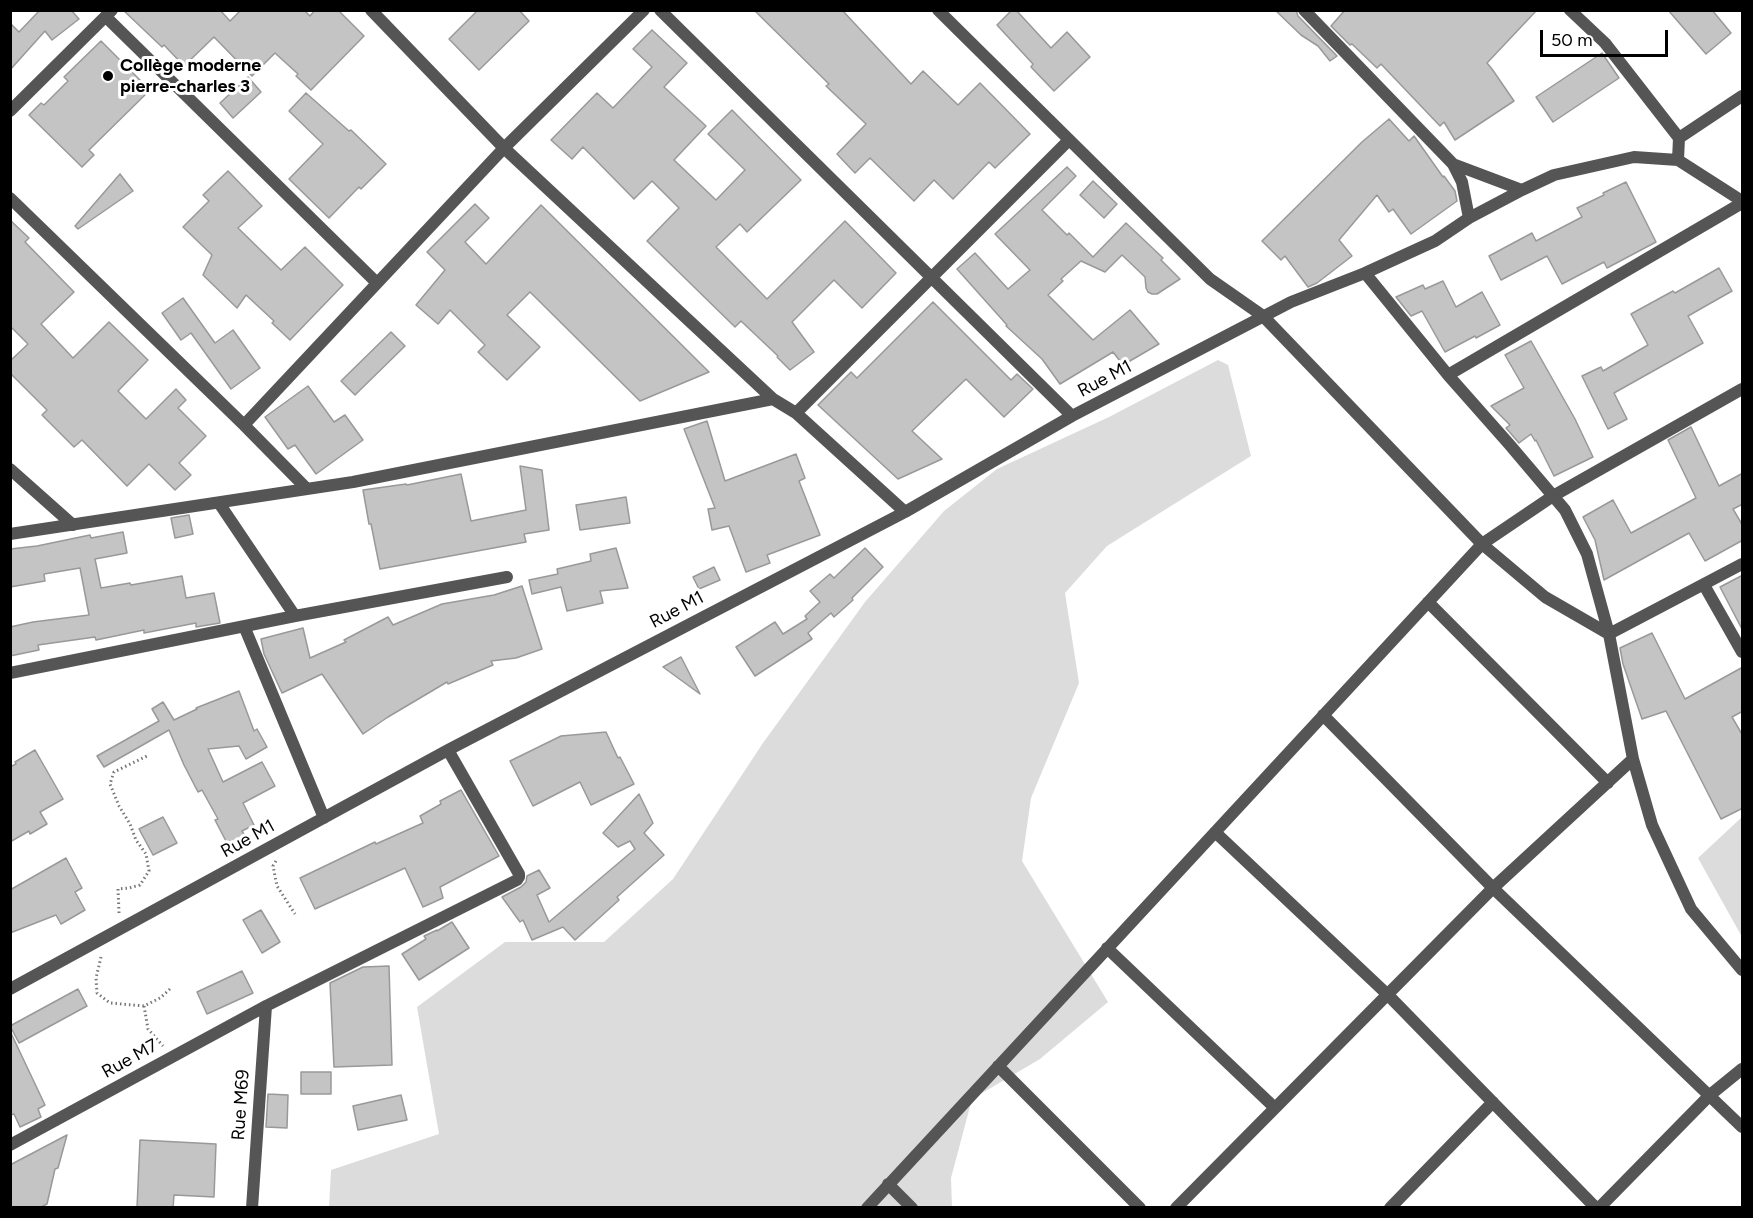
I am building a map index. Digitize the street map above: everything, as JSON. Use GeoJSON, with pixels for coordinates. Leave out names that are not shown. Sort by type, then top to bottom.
{"type":"FeatureCollection","features":[{"type":"Feature","properties":{"kind":"street"},"geometry":{"type":"LineString","coordinates":[[244,425],[504,148],[644,10]]}},
{"type":"Feature","properties":{"kind":"street"},"geometry":{"type":"LineString","coordinates":[[660,10],[1072,416]]}},
{"type":"Feature","properties":{"kind":"street"},"geometry":{"type":"LineString","coordinates":[[938,10],[1210,279],[1263,316],[1482,544],[1545,597],[1609,634]]}},
{"type":"Feature","properties":{"kind":"street"},"geometry":{"type":"LineString","coordinates":[[1304,10],[1453,164],[1462,182],[1469,218]]}},
{"type":"Feature","properties":{"kind":"street"},"geometry":{"type":"LineString","coordinates":[[1448,375],[1743,202],[1678,160],[1679,138],[1605,43],[1570,10]]}},
{"type":"Feature","properties":{"kind":"street"},"geometry":{"type":"LineString","coordinates":[[378,13],[504,148],[773,399],[796,413],[905,512]]}},
{"type":"Feature","properties":{"kind":"street"},"geometry":{"type":"LineString","coordinates":[[10,111],[109,14],[377,283]]}},
{"type":"Feature","properties":{"kind":"street"},"geometry":{"type":"LineString","coordinates":[[1679,138],[1743,96]]}},
{"type":"Feature","properties":{"kind":"street"},"geometry":{"type":"LineString","coordinates":[[796,413],[1069,140]]}},
{"type":"Feature","properties":{"kind":"street","name":"Rue M1"},"geometry":{"type":"LineString","coordinates":[[10,989],[448,750],[905,512],[1072,416],[1291,302],[1365,273],[1435,241],[1469,218],[1554,175],[1634,157],[1678,160]]}},
{"type":"Feature","properties":{"kind":"street"},"geometry":{"type":"LineString","coordinates":[[1453,164],[1522,190]]}},
{"type":"Feature","properties":{"kind":"street"},"geometry":{"type":"LineString","coordinates":[[10,198],[307,489]]}},
{"type":"Feature","properties":{"kind":"street"},"geometry":{"type":"LineString","coordinates":[[1365,273],[1448,375],[1565,510],[1587,554],[1609,634],[1633,759],[1652,825],[1691,909],[1743,970]]}},
{"type":"Feature","properties":{"kind":"street"},"geometry":{"type":"LineString","coordinates":[[867,1208],[1482,544],[1553,496],[1743,389]]}},
{"type":"Feature","properties":{"kind":"street"},"geometry":{"type":"LineString","coordinates":[[10,534],[354,482],[773,399]]}},
{"type":"Feature","properties":{"kind":"street"},"geometry":{"type":"LineString","coordinates":[[10,469],[74,525]]}},
{"type":"Feature","properties":{"kind":"street"},"geometry":{"type":"LineString","coordinates":[[219,503],[294,616]]}},
{"type":"Feature","properties":{"kind":"street"},"geometry":{"type":"LineString","coordinates":[[1609,634],[1743,564]]}},
{"type":"Feature","properties":{"kind":"street"},"geometry":{"type":"LineString","coordinates":[[10,673],[294,616],[507,577]]}},
{"type":"Feature","properties":{"kind":"street"},"geometry":{"type":"LineString","coordinates":[[1704,585],[1743,652]]}},
{"type":"Feature","properties":{"kind":"street"},"geometry":{"type":"LineString","coordinates":[[1428,602],[1608,783]]}},
{"type":"Feature","properties":{"kind":"street"},"geometry":{"type":"LineString","coordinates":[[244,626],[324,818]]}},
{"type":"Feature","properties":{"kind":"street"},"geometry":{"type":"LineString","coordinates":[[1323,715],[1493,888],[1743,1127]]}},
{"type":"Feature","properties":{"kind":"street","name":"Rue M7"},"geometry":{"type":"LineString","coordinates":[[10,1145],[266,1006],[519,878],[448,750]]}},
{"type":"Feature","properties":{"kind":"street"},"geometry":{"type":"LineString","coordinates":[[1176,1208],[1493,888],[1633,759]]}},
{"type":"Feature","properties":{"kind":"street"},"geometry":{"type":"LineString","coordinates":[[1215,832],[1388,995],[1598,1208],[1710,1095],[1743,1069]]}},
{"type":"Feature","properties":{"kind":"street"},"geometry":{"type":"LineString","coordinates":[[1107,948],[1275,1108]]}},
{"type":"Feature","properties":{"kind":"street","name":"Rue M69"},"geometry":{"type":"LineString","coordinates":[[252,1208],[266,1006]]}},
{"type":"Feature","properties":{"kind":"street"},"geometry":{"type":"LineString","coordinates":[[998,1066],[1140,1208]]}},
{"type":"Feature","properties":{"kind":"street"},"geometry":{"type":"LineString","coordinates":[[1390,1208],[1493,1102]]}},
{"type":"Feature","properties":{"kind":"street"},"geometry":{"type":"LineString","coordinates":[[888,1184],[912,1208]]}},
{"type":"Feature","properties":{"kind":"path"},"geometry":{"type":"LineString","coordinates":[[147,756],[114,772],[110,783],[118,806],[146,854],[149,872],[140,885],[118,889],[119,914],[114,933],[99,961],[96,978],[97,993],[110,1004],[144,1006],[160,998],[170,989]]}},
{"type":"Feature","properties":{"kind":"path"},"geometry":{"type":"LineString","coordinates":[[278,858],[273,866],[277,886],[295,914]]}},
{"type":"Feature","properties":{"kind":"path"},"geometry":{"type":"LineString","coordinates":[[144,1006],[148,1029],[167,1049]]}},
{"type":"Feature","properties":{"kind":"shaded area"},"geometry":{"type":"Polygon","coordinates":[[[1218,360],[1228,365],[1251,456],[1107,546],[1065,593],[1079,683],[1031,798],[1022,861],[1108,1002],[1040,1059],[972,1099],[951,1178],[952,1207],[329,1208],[331,1170],[439,1134],[417,1007],[505,942],[604,942],[673,879],[763,743],[865,602],[944,511],[997,469],[1109,417],[1218,360]]]}},
{"type":"Feature","properties":{"kind":"shaded area"},"geometry":{"type":"Polygon","coordinates":[[[1742,817],[1742,937],[1698,858],[1742,817]]]}},
{"type":"Feature","properties":{"kind":"building"},"geometry":{"type":"Polygon","coordinates":[[[40,10],[71,10],[79,19],[52,40],[45,31],[10,70],[10,23],[19,32],[40,10]]]}},
{"type":"Feature","properties":{"kind":"building"},"geometry":{"type":"Polygon","coordinates":[[[123,10],[220,10],[230,21],[241,10],[304,10],[310,16],[315,10],[338,10],[364,36],[311,90],[296,76],[298,74],[275,53],[252,76],[214,37],[184,66],[164,45],[162,47],[123,10]]]}},
{"type":"Feature","properties":{"kind":"building"},"geometry":{"type":"Polygon","coordinates":[[[478,10],[519,10],[529,21],[479,70],[449,39],[478,10]]]}},
{"type":"Feature","properties":{"kind":"building"},"geometry":{"type":"Polygon","coordinates":[[[754,10],[842,10],[911,84],[923,71],[958,105],[980,83],[1030,134],[995,168],[989,162],[953,199],[934,180],[914,201],[870,158],[855,173],[837,154],[866,124],[826,86],[829,84],[754,10]]]}},
{"type":"Feature","properties":{"kind":"building"},"geometry":{"type":"Polygon","coordinates":[[[1012,10],[1016,10],[1051,48],[1067,32],[1090,57],[1054,91],[997,25],[1012,10]]]}},
{"type":"Feature","properties":{"kind":"building"},"geometry":{"type":"Polygon","coordinates":[[[1275,10],[1296,10],[1298,16],[1337,56],[1330,61],[1318,46],[1301,35],[1275,10]]]}},
{"type":"Feature","properties":{"kind":"building"},"geometry":{"type":"Polygon","coordinates":[[[1345,10],[1537,10],[1487,63],[1514,101],[1455,140],[1444,122],[1440,126],[1381,64],[1377,68],[1331,26],[1345,10]]]}},
{"type":"Feature","properties":{"kind":"building"},"geometry":{"type":"Polygon","coordinates":[[[1668,10],[1712,10],[1731,33],[1706,54],[1668,10]]]}},
{"type":"Feature","properties":{"kind":"building"},"geometry":{"type":"Polygon","coordinates":[[[652,30],[687,63],[664,87],[706,126],[674,160],[716,200],[745,170],[708,134],[732,110],[801,180],[747,232],[740,224],[716,247],[767,299],[845,221],[896,273],[862,308],[834,280],[792,322],[814,352],[790,370],[741,321],[735,327],[647,241],[679,208],[652,181],[634,199],[583,147],[572,159],[551,140],[597,93],[613,108],[652,67],[633,49],[652,30]]]}},
{"type":"Feature","properties":{"kind":"building"},"geometry":{"type":"Polygon","coordinates":[[[101,41],[150,90],[89,150],[94,155],[82,167],[29,115],[41,103],[44,105],[68,81],[64,77],[101,41]]]}},
{"type":"Feature","properties":{"kind":"building"},"geometry":{"type":"Polygon","coordinates":[[[1602,53],[1619,78],[1553,122],[1536,97],[1602,53]]]}},
{"type":"Feature","properties":{"kind":"building"},"geometry":{"type":"Polygon","coordinates":[[[248,77],[261,92],[233,118],[220,103],[248,77]]]}},
{"type":"Feature","properties":{"kind":"building"},"geometry":{"type":"Polygon","coordinates":[[[306,93],[349,131],[351,130],[386,164],[361,189],[359,187],[329,218],[289,179],[323,144],[289,111],[306,93]]]}},
{"type":"Feature","properties":{"kind":"building"},"geometry":{"type":"Polygon","coordinates":[[[1389,119],[1409,141],[1414,136],[1455,191],[1457,201],[1411,234],[1393,209],[1389,212],[1377,195],[1339,240],[1352,256],[1317,283],[1308,287],[1285,256],[1281,260],[1262,241],[1362,142],[1389,119]]]}},
{"type":"Feature","properties":{"kind":"building"},"geometry":{"type":"Polygon","coordinates":[[[1067,167],[1076,176],[1042,210],[1067,235],[1069,233],[1093,257],[1126,223],[1163,258],[1161,260],[1180,279],[1157,294],[1152,294],[1146,288],[1145,277],[1122,255],[1105,272],[1081,261],[1061,279],[1063,281],[1048,295],[1093,340],[1130,310],[1159,344],[1123,365],[1113,352],[1060,384],[1042,359],[1006,326],[957,269],[975,253],[1008,289],[1030,270],[995,234],[1067,167]]]}},
{"type":"Feature","properties":{"kind":"building"},"geometry":{"type":"Polygon","coordinates":[[[228,171],[262,206],[238,228],[281,270],[305,247],[343,285],[290,340],[272,323],[274,321],[246,295],[237,308],[203,275],[212,255],[183,227],[209,201],[203,195],[228,171]]]}},
{"type":"Feature","properties":{"kind":"building"},"geometry":{"type":"Polygon","coordinates":[[[120,174],[133,191],[78,229],[75,226],[120,174]]]}},
{"type":"Feature","properties":{"kind":"building"},"geometry":{"type":"Polygon","coordinates":[[[1093,181],[1117,204],[1104,218],[1080,195],[1093,181]]]}},
{"type":"Feature","properties":{"kind":"building"},"geometry":{"type":"Polygon","coordinates":[[[1626,182],[1656,242],[1607,268],[1604,262],[1562,284],[1547,256],[1501,280],[1489,256],[1532,233],[1536,241],[1582,217],[1577,208],[1626,182]]]}},
{"type":"Feature","properties":{"kind":"building"},"geometry":{"type":"Polygon","coordinates":[[[475,204],[489,218],[465,242],[486,264],[541,205],[709,372],[640,401],[530,292],[507,315],[540,347],[507,380],[478,352],[485,345],[450,310],[438,324],[416,305],[445,270],[427,252],[475,204]]]}},
{"type":"Feature","properties":{"kind":"building"},"geometry":{"type":"Polygon","coordinates":[[[10,220],[29,238],[25,242],[74,292],[41,324],[73,358],[109,322],[148,360],[118,391],[146,419],[176,389],[186,400],[178,408],[206,436],[179,463],[191,475],[175,490],[149,464],[127,486],[82,440],[74,447],[42,415],[47,410],[10,373],[10,361],[28,344],[10,326],[10,220]]]}},
{"type":"Feature","properties":{"kind":"building"},"geometry":{"type":"Polygon","coordinates":[[[1719,268],[1732,291],[1688,316],[1703,343],[1614,393],[1627,419],[1608,429],[1582,376],[1601,367],[1603,371],[1648,345],[1631,314],[1719,268]]]}},
{"type":"Feature","properties":{"kind":"building"},"geometry":{"type":"Polygon","coordinates":[[[1443,281],[1456,307],[1482,292],[1500,325],[1445,352],[1422,311],[1411,316],[1396,297],[1423,285],[1425,289],[1443,281]]]}},
{"type":"Feature","properties":{"kind":"building"},"geometry":{"type":"Polygon","coordinates":[[[183,298],[215,343],[233,330],[260,368],[231,389],[191,333],[181,340],[162,313],[183,298]]]}},
{"type":"Feature","properties":{"kind":"building"},"geometry":{"type":"Polygon","coordinates":[[[933,302],[1011,380],[1017,374],[1033,389],[1004,417],[966,379],[912,431],[942,459],[898,479],[818,405],[851,372],[857,378],[933,302]]]}},
{"type":"Feature","properties":{"kind":"building"},"geometry":{"type":"Polygon","coordinates":[[[391,332],[405,346],[355,395],[341,381],[391,332]]]}},
{"type":"Feature","properties":{"kind":"building"},"geometry":{"type":"Polygon","coordinates":[[[1531,341],[1575,419],[1593,457],[1554,476],[1531,434],[1519,443],[1506,428],[1510,425],[1491,406],[1524,388],[1505,355],[1531,341]]]}},
{"type":"Feature","properties":{"kind":"building"},"geometry":{"type":"Polygon","coordinates":[[[308,386],[334,422],[345,415],[363,440],[316,474],[295,445],[288,449],[265,417],[308,386]]]}},
{"type":"Feature","properties":{"kind":"building"},"geometry":{"type":"Polygon","coordinates":[[[707,421],[725,481],[796,454],[805,478],[799,481],[820,535],[767,555],[770,563],[746,572],[729,526],[712,530],[708,509],[715,508],[684,429],[707,421]]]}},
{"type":"Feature","properties":{"kind":"building"},"geometry":{"type":"Polygon","coordinates":[[[1691,427],[1719,486],[1743,473],[1743,504],[1733,509],[1743,526],[1743,540],[1705,561],[1689,533],[1604,580],[1595,540],[1583,517],[1613,500],[1631,533],[1696,498],[1668,440],[1691,427]]]}},
{"type":"Feature","properties":{"kind":"building"},"geometry":{"type":"Polygon","coordinates":[[[520,466],[542,470],[549,530],[524,534],[526,542],[380,569],[363,490],[407,485],[461,474],[471,521],[526,510],[520,466]]]}},
{"type":"Feature","properties":{"kind":"building"},"geometry":{"type":"Polygon","coordinates":[[[626,497],[630,523],[580,530],[576,505],[626,497]]]}},
{"type":"Feature","properties":{"kind":"building"},"geometry":{"type":"Polygon","coordinates":[[[189,515],[193,534],[175,538],[171,518],[189,515]]]}},
{"type":"Feature","properties":{"kind":"building"},"geometry":{"type":"Polygon","coordinates":[[[123,532],[127,553],[95,559],[101,588],[182,576],[186,598],[214,593],[220,623],[196,627],[196,623],[144,633],[144,630],[96,640],[95,637],[38,645],[39,650],[10,656],[10,627],[89,615],[80,568],[44,574],[45,581],[10,587],[10,549],[90,535],[91,538],[123,532]]]}},
{"type":"Feature","properties":{"kind":"building"},"geometry":{"type":"Polygon","coordinates":[[[616,548],[628,588],[600,591],[603,603],[567,611],[561,587],[532,594],[529,580],[558,574],[557,569],[591,561],[590,554],[616,548]]]}},
{"type":"Feature","properties":{"kind":"building"},"geometry":{"type":"Polygon","coordinates":[[[865,548],[883,567],[834,617],[831,613],[808,633],[812,639],[755,676],[736,647],[775,622],[783,634],[807,619],[805,616],[820,602],[810,591],[830,574],[834,578],[865,548]]]}},
{"type":"Feature","properties":{"kind":"building"},"geometry":{"type":"Polygon","coordinates":[[[714,567],[720,580],[699,589],[693,577],[714,567]]]}},
{"type":"Feature","properties":{"kind":"building"},"geometry":{"type":"Polygon","coordinates":[[[1743,575],[1743,631],[1720,587],[1743,575]]]}},
{"type":"Feature","properties":{"kind":"building"},"geometry":{"type":"Polygon","coordinates":[[[522,586],[542,649],[516,658],[491,661],[493,665],[448,684],[447,682],[363,734],[322,674],[282,693],[264,654],[261,639],[303,628],[310,658],[346,642],[344,640],[388,617],[393,625],[442,604],[494,595],[522,586]]]}},
{"type":"Feature","properties":{"kind":"building"},"geometry":{"type":"Polygon","coordinates":[[[1652,633],[1685,699],[1743,667],[1743,711],[1732,717],[1743,736],[1743,808],[1721,819],[1666,711],[1642,719],[1623,664],[1620,648],[1652,633]]]}},
{"type":"Feature","properties":{"kind":"building"},"geometry":{"type":"Polygon","coordinates":[[[681,657],[700,694],[663,667],[681,657]]]}},
{"type":"Feature","properties":{"kind":"building"},"geometry":{"type":"Polygon","coordinates":[[[239,691],[254,731],[257,729],[267,747],[246,759],[239,746],[208,749],[223,782],[262,762],[275,786],[243,803],[254,825],[242,831],[245,836],[228,845],[215,820],[218,819],[202,790],[198,792],[169,730],[104,767],[97,756],[159,721],[152,709],[163,702],[174,720],[196,708],[239,691]]]}},
{"type":"Feature","properties":{"kind":"building"},"geometry":{"type":"Polygon","coordinates":[[[606,732],[634,784],[591,805],[580,782],[533,806],[510,761],[561,736],[606,732]]]}},
{"type":"Feature","properties":{"kind":"building"},"geometry":{"type":"Polygon","coordinates":[[[35,750],[63,799],[40,812],[47,824],[10,842],[10,767],[35,750]]]}},
{"type":"Feature","properties":{"kind":"building"},"geometry":{"type":"Polygon","coordinates":[[[461,790],[499,856],[440,887],[443,898],[423,907],[405,868],[315,909],[300,878],[375,842],[376,844],[423,823],[420,816],[441,804],[440,801],[461,790]]]}},
{"type":"Feature","properties":{"kind":"building"},"geometry":{"type":"Polygon","coordinates":[[[639,794],[653,823],[644,833],[664,855],[617,897],[619,900],[575,940],[563,927],[532,940],[523,920],[520,922],[502,897],[521,887],[526,882],[527,876],[539,870],[550,888],[537,895],[549,922],[635,849],[630,841],[618,847],[603,833],[639,794]]]}},
{"type":"Feature","properties":{"kind":"building"},"geometry":{"type":"Polygon","coordinates":[[[163,817],[177,843],[153,855],[139,829],[163,817]]]}},
{"type":"Feature","properties":{"kind":"building"},"geometry":{"type":"Polygon","coordinates":[[[66,858],[82,888],[75,892],[85,910],[61,924],[56,915],[10,933],[10,890],[66,858]]]}},
{"type":"Feature","properties":{"kind":"building"},"geometry":{"type":"Polygon","coordinates":[[[261,910],[280,942],[262,953],[243,920],[261,910]]]}},
{"type":"Feature","properties":{"kind":"building"},"geometry":{"type":"Polygon","coordinates":[[[452,922],[469,948],[419,980],[402,954],[426,939],[424,936],[452,922]]]}},
{"type":"Feature","properties":{"kind":"building"},"geometry":{"type":"Polygon","coordinates":[[[389,966],[392,1065],[334,1067],[330,983],[363,967],[389,966]]]}},
{"type":"Feature","properties":{"kind":"building"},"geometry":{"type":"Polygon","coordinates":[[[242,971],[253,993],[207,1014],[197,992],[242,971]]]}},
{"type":"Feature","properties":{"kind":"building"},"geometry":{"type":"Polygon","coordinates":[[[78,989],[87,1006],[19,1043],[10,1026],[78,989]]]}},
{"type":"Feature","properties":{"kind":"building"},"geometry":{"type":"Polygon","coordinates":[[[10,1031],[45,1105],[38,1109],[41,1117],[20,1127],[14,1114],[10,1115],[10,1031]]]}},
{"type":"Feature","properties":{"kind":"building"},"geometry":{"type":"Polygon","coordinates":[[[301,1072],[331,1072],[331,1094],[301,1094],[301,1072]]]}},
{"type":"Feature","properties":{"kind":"building"},"geometry":{"type":"Polygon","coordinates":[[[268,1094],[288,1095],[287,1128],[266,1127],[268,1094]]]}},
{"type":"Feature","properties":{"kind":"building"},"geometry":{"type":"Polygon","coordinates":[[[401,1095],[407,1120],[358,1130],[353,1106],[401,1095]]]}},
{"type":"Feature","properties":{"kind":"building"},"geometry":{"type":"Polygon","coordinates":[[[67,1135],[58,1168],[55,1169],[47,1204],[39,1208],[10,1208],[10,1165],[67,1135]]]}},
{"type":"Feature","properties":{"kind":"building"},"geometry":{"type":"Polygon","coordinates":[[[140,1140],[216,1144],[214,1197],[174,1195],[173,1208],[137,1208],[140,1140]]]}},
{"type":"Feature","properties":{"kind":"place","name":"Collège moderne pierre-charles 3"},"geometry":{"type":"Point","coordinates":[108,76]}}]}
